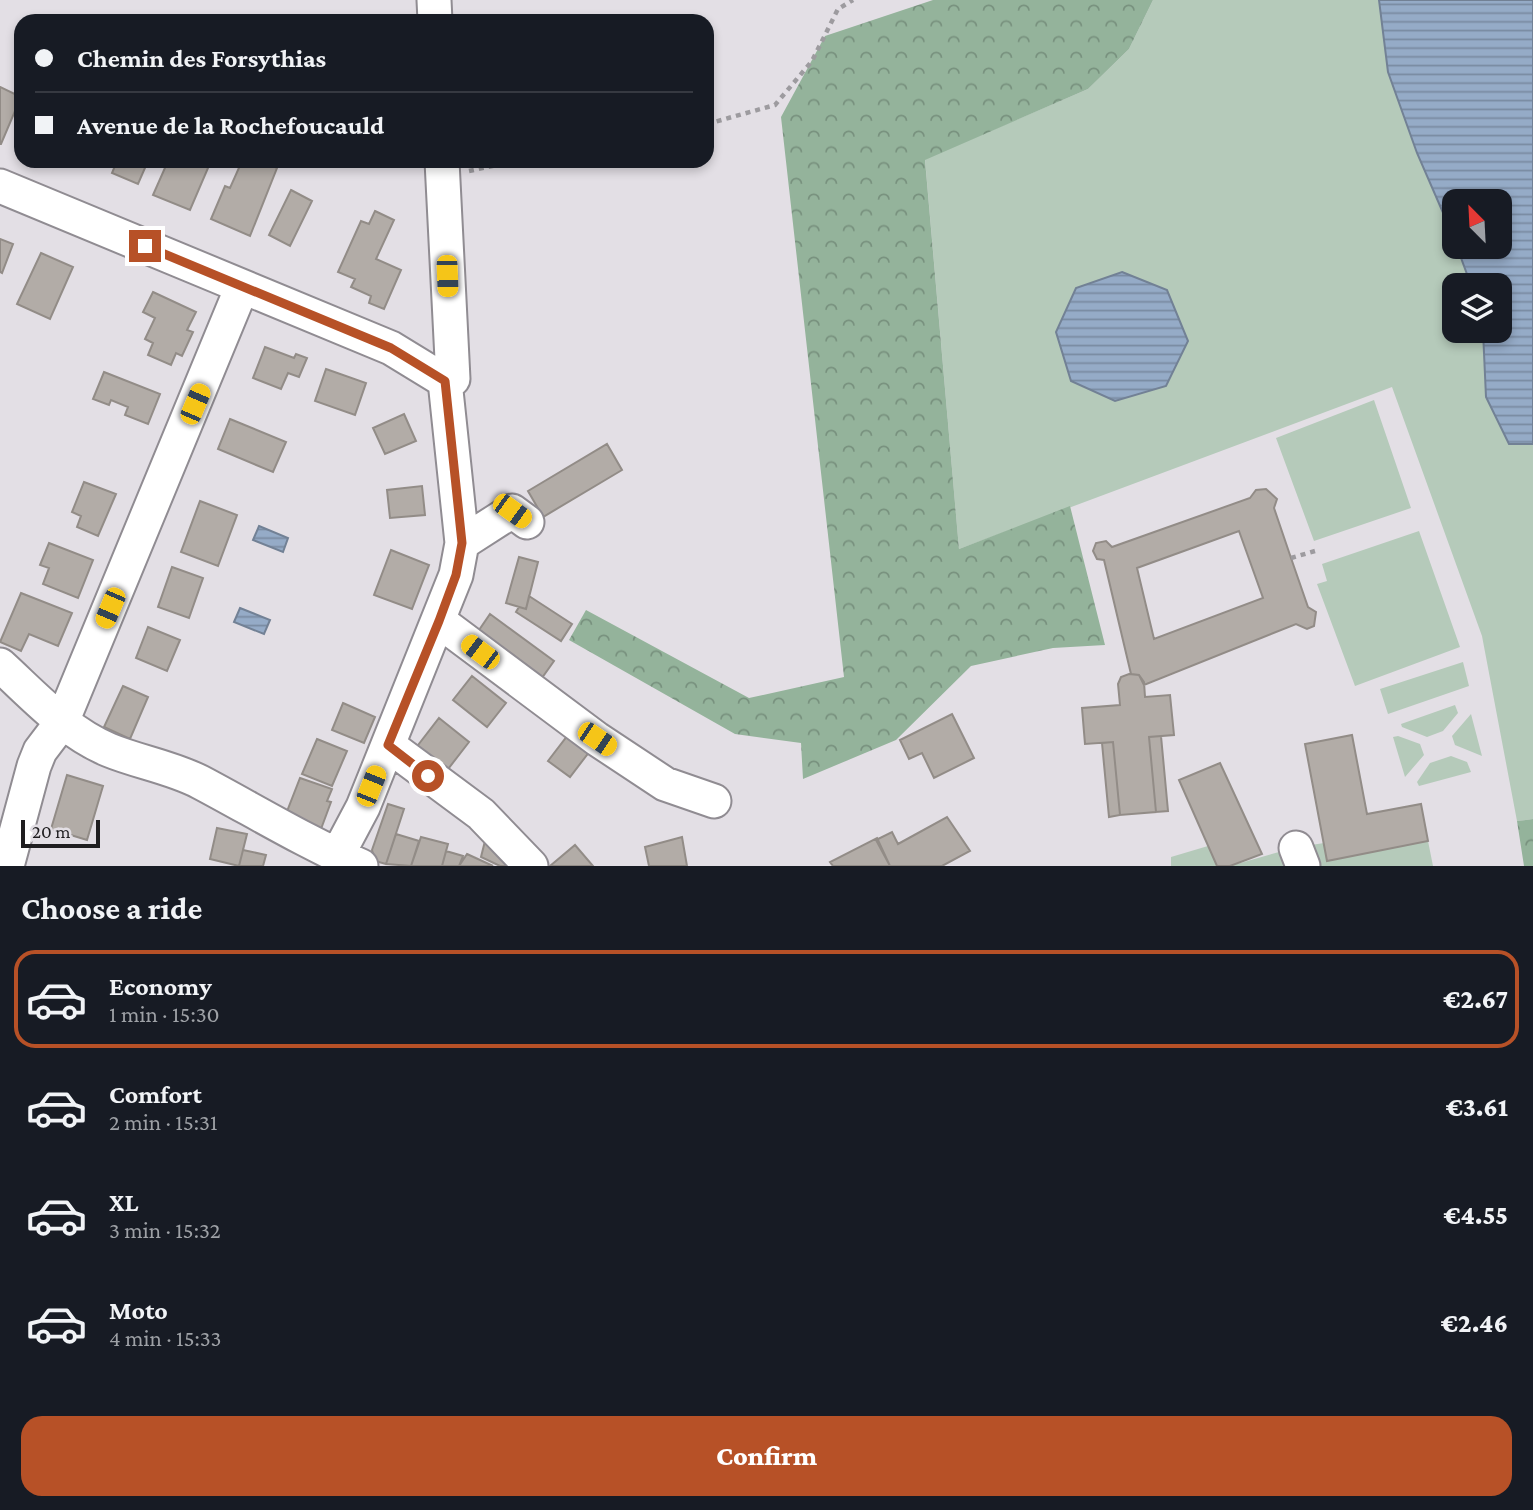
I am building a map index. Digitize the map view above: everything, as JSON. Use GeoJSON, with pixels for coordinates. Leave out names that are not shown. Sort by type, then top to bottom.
{"type":"FeatureCollection","features":[{"type":"Feature","properties":{"kind":"street"},"geometry":{"type":"LineString","coordinates":[[0,186],[391,348],[445,381],[453,379],[443,169]]}},
{"type":"Feature","properties":{"kind":"street"},"geometry":{"type":"LineString","coordinates":[[8,866],[40,751],[62,722],[242,287]]}},
{"type":"Feature","properties":{"kind":"street"},"geometry":{"type":"LineString","coordinates":[[0,665],[62,722],[108,749],[196,780],[349,861],[363,807],[456,575],[462,543],[445,381]]}},
{"type":"Feature","properties":{"kind":"street"},"geometry":{"type":"LineString","coordinates":[[462,543],[512,511],[527,522]]}},
{"type":"Feature","properties":{"kind":"street"},"geometry":{"type":"LineString","coordinates":[[439,621],[588,733],[642,769],[665,784],[714,801]]}},
{"type":"Feature","properties":{"kind":"street"},"geometry":{"type":"LineString","coordinates":[[388,745],[481,814],[531,866]]}},
{"type":"Feature","properties":{"kind":"path"},"geometry":{"type":"LineString","coordinates":[[714,122],[775,105],[812,61],[838,9],[853,0]]}},
{"type":"Feature","properties":{"kind":"path"},"geometry":{"type":"LineString","coordinates":[[1291,558],[1315,551]]}},
{"type":"Feature","properties":{"kind":"green space"},"geometry":{"type":"Polygon","coordinates":[[[933,0],[1153,0],[1129,49],[1088,89],[925,160],[959,549],[1070,506],[1105,645],[1053,648],[971,666],[896,740],[803,779],[801,743],[735,734],[569,640],[586,610],[749,698],[844,677],[781,117],[825,36],[933,0]]]}},
{"type":"Feature","properties":{"kind":"green space"},"geometry":{"type":"Polygon","coordinates":[[[1153,0],[1533,0],[1533,819],[1517,821],[1482,636],[1392,387],[959,549],[925,159],[1088,89],[1129,49],[1153,0]]]}},
{"type":"Feature","properties":{"kind":"green space"},"geometry":{"type":"Polygon","coordinates":[[[1374,400],[1411,508],[1314,541],[1276,438],[1374,400]]]}},
{"type":"Feature","properties":{"kind":"green space"},"geometry":{"type":"Polygon","coordinates":[[[1419,531],[1460,647],[1355,686],[1317,584],[1327,581],[1322,564],[1419,531]]]}},
{"type":"Feature","properties":{"kind":"green space"},"geometry":{"type":"Polygon","coordinates":[[[1463,662],[1469,686],[1388,714],[1380,689],[1463,662]]]}},
{"type":"Feature","properties":{"kind":"green space"},"geometry":{"type":"Polygon","coordinates":[[[1455,705],[1458,713],[1443,731],[1427,737],[1402,727],[1401,724],[1455,705]]]}},
{"type":"Feature","properties":{"kind":"green space"},"geometry":{"type":"Polygon","coordinates":[[[1471,714],[1482,756],[1455,745],[1452,736],[1471,714]]]}},
{"type":"Feature","properties":{"kind":"green space"},"geometry":{"type":"Polygon","coordinates":[[[1398,736],[1420,744],[1424,755],[1405,777],[1393,737],[1398,736]]]}},
{"type":"Feature","properties":{"kind":"green space"},"geometry":{"type":"Polygon","coordinates":[[[1451,756],[1467,762],[1471,772],[1419,786],[1417,782],[1430,763],[1451,756]]]}},
{"type":"Feature","properties":{"kind":"green space"},"geometry":{"type":"Polygon","coordinates":[[[1533,819],[1533,866],[1524,866],[1517,821],[1533,819]]]}},
{"type":"Feature","properties":{"kind":"green space"},"geometry":{"type":"Polygon","coordinates":[[[1428,841],[1433,866],[1312,866],[1305,846],[1324,843],[1327,861],[1428,841]]]}},
{"type":"Feature","properties":{"kind":"green space"},"geometry":{"type":"Polygon","coordinates":[[[1208,846],[1217,866],[1171,866],[1171,857],[1208,846]]]}},
{"type":"Feature","properties":{"kind":"green space"},"geometry":{"type":"Polygon","coordinates":[[[1286,850],[1292,866],[1230,866],[1286,850]]]}},
{"type":"Feature","properties":{"kind":"water"},"geometry":{"type":"Polygon","coordinates":[[[1379,0],[1533,0],[1533,444],[1509,444],[1486,397],[1484,343],[1512,343],[1512,273],[1467,273],[1461,259],[1512,259],[1512,189],[1442,189],[1442,210],[1417,153],[1388,72],[1379,0]]]}},
{"type":"Feature","properties":{"kind":"water"},"geometry":{"type":"Polygon","coordinates":[[[1122,272],[1167,290],[1188,341],[1166,386],[1115,401],[1071,381],[1056,332],[1076,288],[1122,272]]]}},
{"type":"Feature","properties":{"kind":"water"},"geometry":{"type":"Polygon","coordinates":[[[259,526],[288,538],[283,552],[253,540],[259,526]]]}},
{"type":"Feature","properties":{"kind":"water"},"geometry":{"type":"Polygon","coordinates":[[[240,608],[270,620],[264,634],[234,622],[240,608]]]}},
{"type":"Feature","properties":{"kind":"building"},"geometry":{"type":"Polygon","coordinates":[[[0,87],[14,94],[14,113],[0,144],[0,87]]]}},
{"type":"Feature","properties":{"kind":"building"},"geometry":{"type":"Polygon","coordinates":[[[114,168],[145,168],[138,184],[112,173],[114,168]]]}},
{"type":"Feature","properties":{"kind":"building"},"geometry":{"type":"Polygon","coordinates":[[[165,168],[208,168],[190,210],[153,195],[165,168]]]}},
{"type":"Feature","properties":{"kind":"building"},"geometry":{"type":"Polygon","coordinates":[[[239,168],[277,168],[250,236],[211,219],[225,186],[230,188],[239,168]]]}},
{"type":"Feature","properties":{"kind":"building"},"geometry":{"type":"Polygon","coordinates":[[[291,190],[312,201],[290,246],[269,235],[291,190]]]}},
{"type":"Feature","properties":{"kind":"building"},"geometry":{"type":"Polygon","coordinates":[[[375,211],[394,220],[376,259],[401,270],[384,309],[369,303],[371,296],[351,287],[355,279],[338,272],[361,221],[369,224],[375,211]]]}},
{"type":"Feature","properties":{"kind":"building"},"geometry":{"type":"Polygon","coordinates":[[[0,239],[13,244],[2,273],[0,272],[0,239]]]}},
{"type":"Feature","properties":{"kind":"building"},"geometry":{"type":"Polygon","coordinates":[[[41,253],[73,267],[50,319],[17,304],[41,253]]]}},
{"type":"Feature","properties":{"kind":"building"},"geometry":{"type":"Polygon","coordinates":[[[153,292],[196,312],[187,330],[193,332],[182,356],[176,353],[171,365],[148,355],[153,343],[145,339],[155,318],[143,312],[153,292]]]}},
{"type":"Feature","properties":{"kind":"building"},"geometry":{"type":"Polygon","coordinates":[[[265,347],[294,358],[296,354],[307,358],[299,377],[288,373],[281,389],[253,378],[265,347]]]}},
{"type":"Feature","properties":{"kind":"building"},"geometry":{"type":"Polygon","coordinates":[[[326,369],[366,383],[355,415],[315,401],[326,369]]]}},
{"type":"Feature","properties":{"kind":"building"},"geometry":{"type":"Polygon","coordinates":[[[104,372],[160,394],[148,424],[125,415],[128,407],[111,400],[109,405],[93,399],[104,372]]]}},
{"type":"Feature","properties":{"kind":"building"},"geometry":{"type":"Polygon","coordinates":[[[404,414],[416,441],[385,454],[373,428],[404,414]]]}},
{"type":"Feature","properties":{"kind":"building"},"geometry":{"type":"Polygon","coordinates":[[[230,419],[286,442],[273,472],[218,449],[230,419]]]}},
{"type":"Feature","properties":{"kind":"building"},"geometry":{"type":"Polygon","coordinates":[[[607,444],[622,470],[543,517],[528,491],[607,444]]]}},
{"type":"Feature","properties":{"kind":"building"},"geometry":{"type":"Polygon","coordinates":[[[84,482],[116,494],[98,536],[77,527],[81,516],[72,512],[84,482]]]}},
{"type":"Feature","properties":{"kind":"building"},"geometry":{"type":"Polygon","coordinates":[[[422,486],[425,515],[390,518],[387,490],[422,486]]]}},
{"type":"Feature","properties":{"kind":"building"},"geometry":{"type":"Polygon","coordinates":[[[1266,489],[1277,499],[1274,508],[1291,558],[1308,607],[1316,612],[1314,626],[1307,629],[1296,624],[1144,685],[1139,675],[1131,674],[1104,560],[1097,559],[1093,551],[1096,543],[1106,541],[1112,547],[1250,498],[1256,490],[1266,489]],[[1239,531],[1137,568],[1154,639],[1263,598],[1239,531]]]}},
{"type":"Feature","properties":{"kind":"building"},"geometry":{"type":"Polygon","coordinates":[[[200,501],[237,515],[218,566],[181,552],[200,501]]]}},
{"type":"Feature","properties":{"kind":"building"},"geometry":{"type":"Polygon","coordinates":[[[49,543],[93,560],[78,598],[43,584],[49,568],[40,565],[49,543]]]}},
{"type":"Feature","properties":{"kind":"building"},"geometry":{"type":"Polygon","coordinates":[[[391,550],[429,565],[412,609],[374,595],[391,550]]]}},
{"type":"Feature","properties":{"kind":"building"},"geometry":{"type":"Polygon","coordinates":[[[519,557],[538,562],[526,609],[506,603],[519,557]]]}},
{"type":"Feature","properties":{"kind":"building"},"geometry":{"type":"Polygon","coordinates":[[[172,567],[203,578],[189,618],[158,607],[172,567]]]}},
{"type":"Feature","properties":{"kind":"building"},"geometry":{"type":"Polygon","coordinates":[[[21,593],[72,613],[58,646],[29,634],[21,651],[0,642],[21,593]]]}},
{"type":"Feature","properties":{"kind":"building"},"geometry":{"type":"Polygon","coordinates":[[[529,596],[572,624],[561,641],[516,612],[519,607],[526,609],[529,596]]]}},
{"type":"Feature","properties":{"kind":"building"},"geometry":{"type":"Polygon","coordinates":[[[490,614],[554,661],[539,682],[475,636],[490,614]]]}},
{"type":"Feature","properties":{"kind":"building"},"geometry":{"type":"Polygon","coordinates":[[[148,627],[180,640],[167,671],[136,658],[148,627]]]}},
{"type":"Feature","properties":{"kind":"building"},"geometry":{"type":"Polygon","coordinates":[[[1139,675],[1144,682],[1145,697],[1170,695],[1174,735],[1149,737],[1156,812],[1120,815],[1113,742],[1085,744],[1082,708],[1120,705],[1118,684],[1121,677],[1139,675]]]}},
{"type":"Feature","properties":{"kind":"building"},"geometry":{"type":"Polygon","coordinates":[[[472,676],[506,703],[487,727],[453,700],[472,676]]]}},
{"type":"Feature","properties":{"kind":"building"},"geometry":{"type":"Polygon","coordinates":[[[123,686],[148,697],[130,739],[104,727],[123,686]]]}},
{"type":"Feature","properties":{"kind":"building"},"geometry":{"type":"Polygon","coordinates":[[[343,703],[375,717],[364,743],[332,730],[343,703]]]}},
{"type":"Feature","properties":{"kind":"building"},"geometry":{"type":"Polygon","coordinates":[[[952,714],[974,758],[934,778],[922,753],[909,759],[900,740],[952,714]]]}},
{"type":"Feature","properties":{"kind":"building"},"geometry":{"type":"Polygon","coordinates":[[[439,718],[469,742],[445,773],[415,749],[439,718]]]}},
{"type":"Feature","properties":{"kind":"building"},"geometry":{"type":"Polygon","coordinates":[[[568,735],[590,751],[570,777],[548,761],[568,735]]]}},
{"type":"Feature","properties":{"kind":"building"},"geometry":{"type":"Polygon","coordinates":[[[1352,735],[1367,814],[1421,804],[1428,841],[1327,861],[1305,744],[1352,735]]]}},
{"type":"Feature","properties":{"kind":"building"},"geometry":{"type":"Polygon","coordinates":[[[1161,736],[1168,811],[1156,812],[1149,737],[1161,736]]]}},
{"type":"Feature","properties":{"kind":"building"},"geometry":{"type":"Polygon","coordinates":[[[317,739],[347,751],[332,786],[302,774],[317,739]]]}},
{"type":"Feature","properties":{"kind":"building"},"geometry":{"type":"Polygon","coordinates":[[[1113,742],[1120,815],[1109,817],[1102,743],[1113,742]]]}},
{"type":"Feature","properties":{"kind":"building"},"geometry":{"type":"Polygon","coordinates":[[[1220,763],[1262,854],[1230,866],[1217,866],[1179,780],[1220,763]]]}},
{"type":"Feature","properties":{"kind":"building"},"geometry":{"type":"Polygon","coordinates":[[[67,775],[103,786],[87,840],[51,829],[67,775]]]}},
{"type":"Feature","properties":{"kind":"building"},"geometry":{"type":"Polygon","coordinates":[[[300,778],[332,789],[327,801],[331,802],[321,829],[286,814],[300,778]]]}},
{"type":"Feature","properties":{"kind":"building"},"geometry":{"type":"Polygon","coordinates":[[[388,804],[404,809],[386,864],[375,861],[372,850],[388,804]]]}},
{"type":"Feature","properties":{"kind":"building"},"geometry":{"type":"Polygon","coordinates":[[[947,817],[970,851],[942,866],[890,866],[876,840],[892,832],[898,844],[947,817]]]}},
{"type":"Feature","properties":{"kind":"building"},"geometry":{"type":"Polygon","coordinates":[[[217,828],[247,834],[239,866],[210,859],[217,828]]]}},
{"type":"Feature","properties":{"kind":"building"},"geometry":{"type":"Polygon","coordinates":[[[396,834],[419,841],[411,866],[386,864],[396,834]]]}},
{"type":"Feature","properties":{"kind":"building"},"geometry":{"type":"Polygon","coordinates":[[[421,837],[448,844],[442,866],[411,866],[421,837]]]}},
{"type":"Feature","properties":{"kind":"building"},"geometry":{"type":"Polygon","coordinates":[[[682,837],[687,866],[649,866],[645,847],[682,837]]]}},
{"type":"Feature","properties":{"kind":"building"},"geometry":{"type":"Polygon","coordinates":[[[877,838],[890,866],[833,866],[830,862],[877,838]]]}},
{"type":"Feature","properties":{"kind":"building"},"geometry":{"type":"Polygon","coordinates":[[[485,841],[511,851],[508,866],[500,866],[481,857],[485,841]]]}},
{"type":"Feature","properties":{"kind":"building"},"geometry":{"type":"Polygon","coordinates":[[[575,845],[593,866],[550,866],[575,845]]]}},
{"type":"Feature","properties":{"kind":"building"},"geometry":{"type":"Polygon","coordinates":[[[243,850],[266,855],[263,866],[239,866],[243,850]]]}},
{"type":"Feature","properties":{"kind":"building"},"geometry":{"type":"Polygon","coordinates":[[[446,851],[463,856],[459,866],[442,866],[446,851]]]}},
{"type":"Feature","properties":{"kind":"building"},"geometry":{"type":"Polygon","coordinates":[[[467,854],[493,866],[459,866],[467,854]]]}},
{"type":"Feature","properties":{"kind":"route"},"geometry":{"type":"LineString","coordinates":[[145,246],[391,348],[445,381],[462,543],[456,575],[388,745],[428,776]]}}]}
